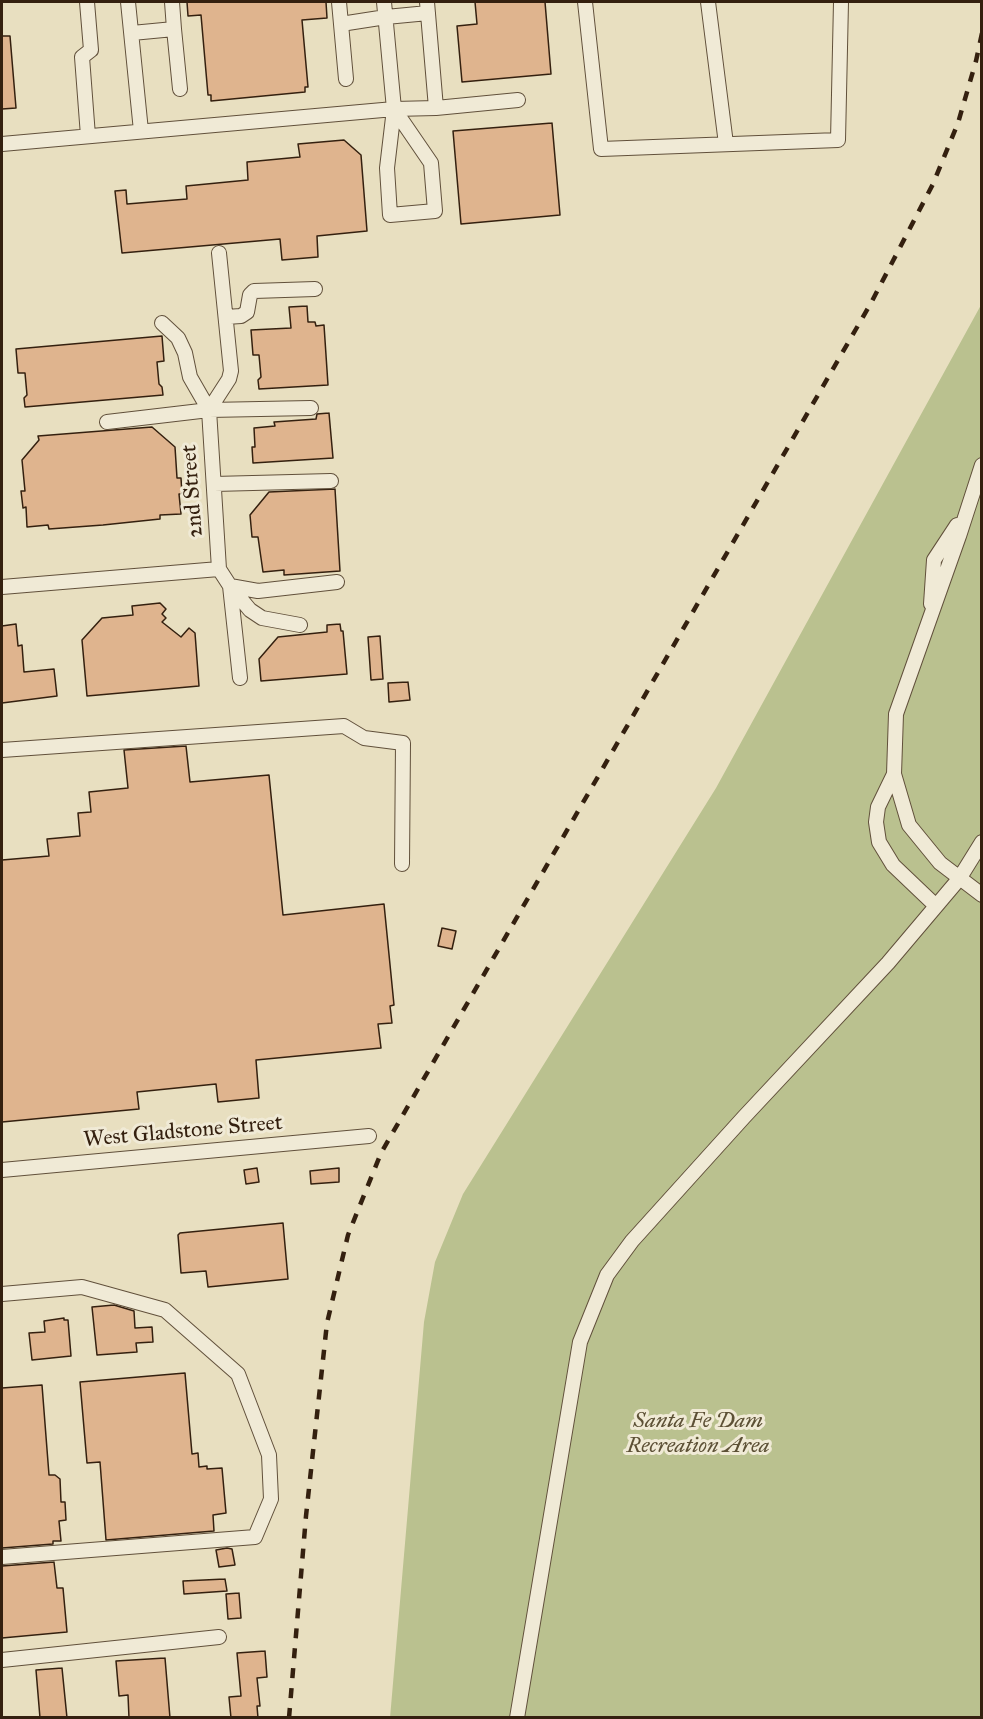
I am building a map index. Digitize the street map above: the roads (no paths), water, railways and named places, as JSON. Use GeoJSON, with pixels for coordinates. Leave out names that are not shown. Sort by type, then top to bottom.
{"type":"FeatureCollection","features":[{"type":"Feature","properties":{"kind":"street"},"geometry":{"type":"LineString","coordinates":[[87,2],[91,50],[82,57],[88,136]]}},
{"type":"Feature","properties":{"kind":"street"},"geometry":{"type":"LineString","coordinates":[[128,2],[141,131]]}},
{"type":"Feature","properties":{"kind":"street"},"geometry":{"type":"LineString","coordinates":[[172,2],[180,89]]}},
{"type":"Feature","properties":{"kind":"street"},"geometry":{"type":"LineString","coordinates":[[339,2],[346,79]]}},
{"type":"Feature","properties":{"kind":"street"},"geometry":{"type":"LineString","coordinates":[[384,2],[393,109],[387,168],[390,215],[435,211],[431,163],[393,109]]}},
{"type":"Feature","properties":{"kind":"street"},"geometry":{"type":"LineString","coordinates":[[585,2],[601,148],[838,140],[841,2]]}},
{"type":"Feature","properties":{"kind":"street"},"geometry":{"type":"LineString","coordinates":[[708,2],[726,144]]}},
{"type":"Feature","properties":{"kind":"street"},"geometry":{"type":"LineString","coordinates":[[341,24],[428,7],[436,108]]}},
{"type":"Feature","properties":{"kind":"street"},"geometry":{"type":"LineString","coordinates":[[132,33],[174,29]]}},
{"type":"Feature","properties":{"kind":"street"},"geometry":{"type":"LineString","coordinates":[[2,144],[518,100]]}},
{"type":"Feature","properties":{"kind":"street"},"geometry":{"type":"LineString","coordinates":[[209,410],[229,379],[231,371],[219,253]]}},
{"type":"Feature","properties":{"kind":"street"},"geometry":{"type":"LineString","coordinates":[[226,317],[247,312],[250,295],[254,291],[315,289]]}},
{"type":"Feature","properties":{"kind":"street"},"geometry":{"type":"LineString","coordinates":[[162,323],[178,338],[185,353],[190,377],[209,410]]}},
{"type":"Feature","properties":{"kind":"street"},"geometry":{"type":"LineString","coordinates":[[107,422],[209,410],[311,408]]}},
{"type":"Feature","properties":{"kind":"street","name":"2nd Street"},"geometry":{"type":"LineString","coordinates":[[209,410],[219,569]]}},
{"type":"Feature","properties":{"kind":"street"},"geometry":{"type":"LineString","coordinates":[[981,465],[964,515],[934,560],[931,612],[896,714],[894,774],[909,825],[940,863],[981,895]]}},
{"type":"Feature","properties":{"kind":"street"},"geometry":{"type":"LineString","coordinates":[[214,484],[331,481]]}},
{"type":"Feature","properties":{"kind":"street"},"geometry":{"type":"LineString","coordinates":[[2,587],[219,569],[250,610],[262,618],[300,625]]}},
{"type":"Feature","properties":{"kind":"street"},"geometry":{"type":"LineString","coordinates":[[230,586],[258,591],[337,582]]}},
{"type":"Feature","properties":{"kind":"street"},"geometry":{"type":"LineString","coordinates":[[230,586],[240,678]]}},
{"type":"Feature","properties":{"kind":"street"},"geometry":{"type":"LineString","coordinates":[[2,750],[70,743],[344,726],[364,738],[404,743],[402,864]]}},
{"type":"Feature","properties":{"kind":"street"},"geometry":{"type":"LineString","coordinates":[[894,774],[878,807],[876,822],[879,842],[893,865],[936,906]]}},
{"type":"Feature","properties":{"kind":"street"},"geometry":{"type":"LineString","coordinates":[[517,1718],[580,1342],[607,1275],[632,1241],[888,963],[959,879],[981,842]]}},
{"type":"Feature","properties":{"kind":"street","name":"West Gladstone Street"},"geometry":{"type":"LineString","coordinates":[[2,1170],[369,1136]]}},
{"type":"Feature","properties":{"kind":"street"},"geometry":{"type":"LineString","coordinates":[[2,1294],[82,1287],[165,1310],[238,1374],[269,1455],[271,1498],[255,1537],[2,1557]]}},
{"type":"Feature","properties":{"kind":"street"},"geometry":{"type":"LineString","coordinates":[[2,1660],[219,1636]]}},
{"type":"Feature","properties":{"kind":"railway"},"geometry":{"type":"LineString","coordinates":[[289,1718],[306,1516],[327,1323],[348,1235],[381,1153],[871,303],[933,184],[958,123],[982,33]]}},
{"type":"Feature","properties":{"kind":"park label","name":"Santa Fe Dam Recreation Area"},"geometry":{"type":"Point","coordinates":[698,1434]}}]}
